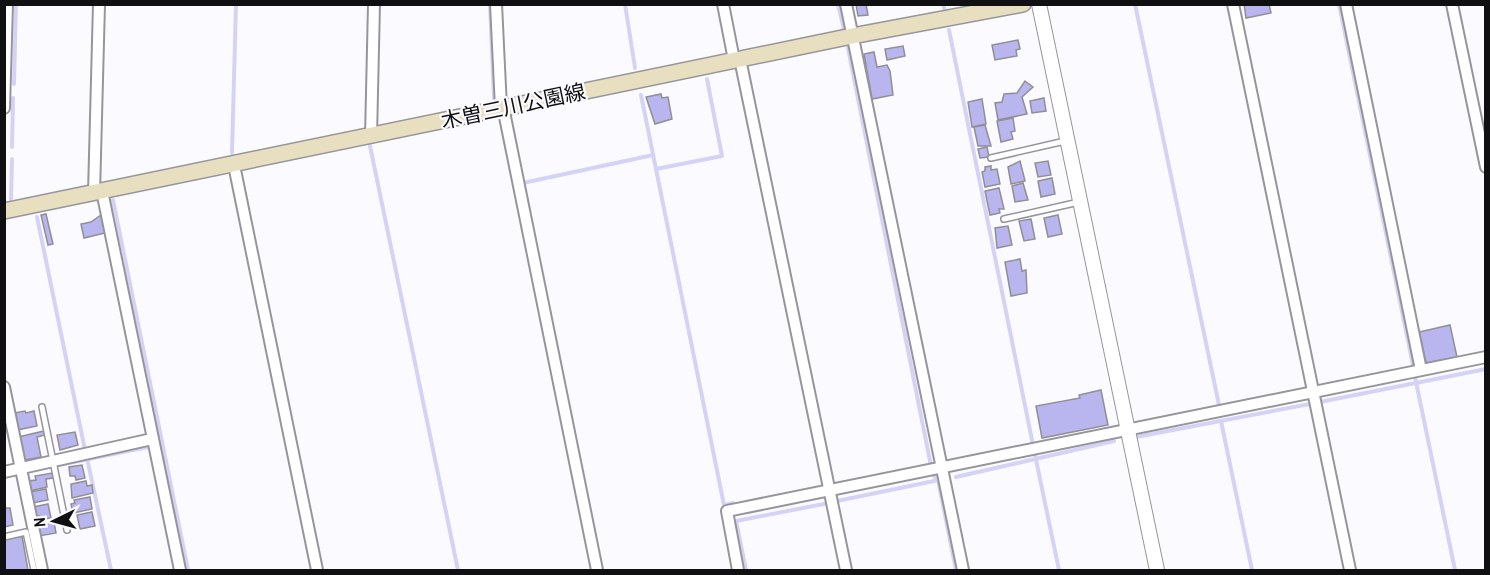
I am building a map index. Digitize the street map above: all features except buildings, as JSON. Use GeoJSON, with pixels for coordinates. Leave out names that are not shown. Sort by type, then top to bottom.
{"type":"FeatureCollection","features":[{"type":"Feature","properties":{"kind":"main road","name":"木曽三川公園線"},"geometry":{"type":"LineString","coordinates":[[4,211],[371,137],[502,107],[1023,4]]}},
{"type":"Feature","properties":{"kind":"street"},"geometry":{"type":"LineString","coordinates":[[4,108],[8,4]]}},
{"type":"Feature","properties":{"kind":"street"},"geometry":{"type":"LineString","coordinates":[[99,4],[98,192],[180,570]]}},
{"type":"Feature","properties":{"kind":"street"},"geometry":{"type":"LineString","coordinates":[[371,137],[374,4]]}},
{"type":"Feature","properties":{"kind":"street"},"geometry":{"type":"LineString","coordinates":[[496,4],[502,107],[597,570]]}},
{"type":"Feature","properties":{"kind":"street"},"geometry":{"type":"LineString","coordinates":[[723,4],[846,570]]}},
{"type":"Feature","properties":{"kind":"street"},"geometry":{"type":"LineString","coordinates":[[846,4],[963,570]]}},
{"type":"Feature","properties":{"kind":"street"},"geometry":{"type":"LineString","coordinates":[[1039,4],[1156,570]]}},
{"type":"Feature","properties":{"kind":"street"},"geometry":{"type":"LineString","coordinates":[[1233,4],[1350,570]]}},
{"type":"Feature","properties":{"kind":"street"},"geometry":{"type":"LineString","coordinates":[[1346,4],[1421,370]]}},
{"type":"Feature","properties":{"kind":"street"},"geometry":{"type":"LineString","coordinates":[[1452,4],[1485,167]]}},
{"type":"Feature","properties":{"kind":"street"},"geometry":{"type":"LineString","coordinates":[[234,165],[317,570]]}},
{"type":"Feature","properties":{"kind":"street"},"geometry":{"type":"LineString","coordinates":[[738,570],[727,511],[1485,357]]}},
{"type":"Feature","properties":{"kind":"street"},"geometry":{"type":"LineString","coordinates":[[4,387],[42,570]]}},
{"type":"Feature","properties":{"kind":"street"},"geometry":{"type":"LineString","coordinates":[[4,472],[152,439]]}},
{"type":"Feature","properties":{"kind":"lane"},"geometry":{"type":"LineString","coordinates":[[991,158],[1067,141]]}},
{"type":"Feature","properties":{"kind":"lane"},"geometry":{"type":"LineString","coordinates":[[1004,219],[1080,202]]}},
{"type":"Feature","properties":{"kind":"lane"},"geometry":{"type":"LineString","coordinates":[[42,407],[67,530]]}},
{"type":"Feature","properties":{"kind":"lane"},"geometry":{"type":"LineString","coordinates":[[4,537],[26,532],[34,570]]}},
{"type":"Feature","properties":{"kind":"waterway"},"geometry":{"type":"LineString","coordinates":[[14,84],[16,4]]}},
{"type":"Feature","properties":{"kind":"waterway"},"geometry":{"type":"LineString","coordinates":[[232,153],[236,4]]}},
{"type":"Feature","properties":{"kind":"waterway"},"geometry":{"type":"LineString","coordinates":[[490,4],[494,98]]}},
{"type":"Feature","properties":{"kind":"waterway"},"geometry":{"type":"LineString","coordinates":[[625,4],[635,68]]}},
{"type":"Feature","properties":{"kind":"waterway"},"geometry":{"type":"LineString","coordinates":[[838,4],[844,30]]}},
{"type":"Feature","properties":{"kind":"waterway"},"geometry":{"type":"LineString","coordinates":[[943,4],[945,11]]}},
{"type":"Feature","properties":{"kind":"waterway"},"geometry":{"type":"LineString","coordinates":[[1135,4],[1219,405]]}},
{"type":"Feature","properties":{"kind":"waterway"},"geometry":{"type":"LineString","coordinates":[[1339,4],[1413,365]]}},
{"type":"Feature","properties":{"kind":"waterway"},"geometry":{"type":"LineString","coordinates":[[949,30],[1033,445]]}},
{"type":"Feature","properties":{"kind":"waterway"},"geometry":{"type":"LineString","coordinates":[[848,48],[931,466]]}},
{"type":"Feature","properties":{"kind":"waterway"},"geometry":{"type":"LineString","coordinates":[[656,169],[722,156],[707,79]]}},
{"type":"Feature","properties":{"kind":"waterway"},"geometry":{"type":"LineString","coordinates":[[641,95],[724,505],[733,503],[734,506]]}},
{"type":"Feature","properties":{"kind":"waterway"},"geometry":{"type":"LineString","coordinates":[[12,147],[13,98]]}},
{"type":"Feature","properties":{"kind":"waterway"},"geometry":{"type":"LineString","coordinates":[[370,146],[458,570]]}},
{"type":"Feature","properties":{"kind":"waterway"},"geometry":{"type":"LineString","coordinates":[[523,183],[653,155]]}},
{"type":"Feature","properties":{"kind":"waterway"},"geometry":{"type":"LineString","coordinates":[[11,199],[12,159]]}},
{"type":"Feature","properties":{"kind":"waterway"},"geometry":{"type":"LineString","coordinates":[[113,200],[188,570]]}},
{"type":"Feature","properties":{"kind":"waterway"},"geometry":{"type":"LineString","coordinates":[[37,217],[85,450]]}},
{"type":"Feature","properties":{"kind":"waterway"},"geometry":{"type":"LineString","coordinates":[[1320,402],[1486,369]]}},
{"type":"Feature","properties":{"kind":"waterway"},"geometry":{"type":"LineString","coordinates":[[1415,377],[1455,570]]}},
{"type":"Feature","properties":{"kind":"waterway"},"geometry":{"type":"LineString","coordinates":[[1136,437],[1310,404]]}},
{"type":"Feature","properties":{"kind":"waterway"},"geometry":{"type":"LineString","coordinates":[[1221,421],[1252,570]]}},
{"type":"Feature","properties":{"kind":"waterway"},"geometry":{"type":"LineString","coordinates":[[956,477],[1114,441]]}},
{"type":"Feature","properties":{"kind":"waterway"},"geometry":{"type":"LineString","coordinates":[[59,465],[148,447]]}},
{"type":"Feature","properties":{"kind":"waterway"},"geometry":{"type":"LineString","coordinates":[[1035,455],[1059,570]]}},
{"type":"Feature","properties":{"kind":"waterway"},"geometry":{"type":"LineString","coordinates":[[87,458],[111,570]]}},
{"type":"Feature","properties":{"kind":"waterway"},"geometry":{"type":"LineString","coordinates":[[934,476],[938,480],[956,570]]}},
{"type":"Feature","properties":{"kind":"waterway"},"geometry":{"type":"LineString","coordinates":[[837,501],[939,480]]}},
{"type":"Feature","properties":{"kind":"waterway"},"geometry":{"type":"LineString","coordinates":[[746,570],[736,521],[829,503]]}}]}
